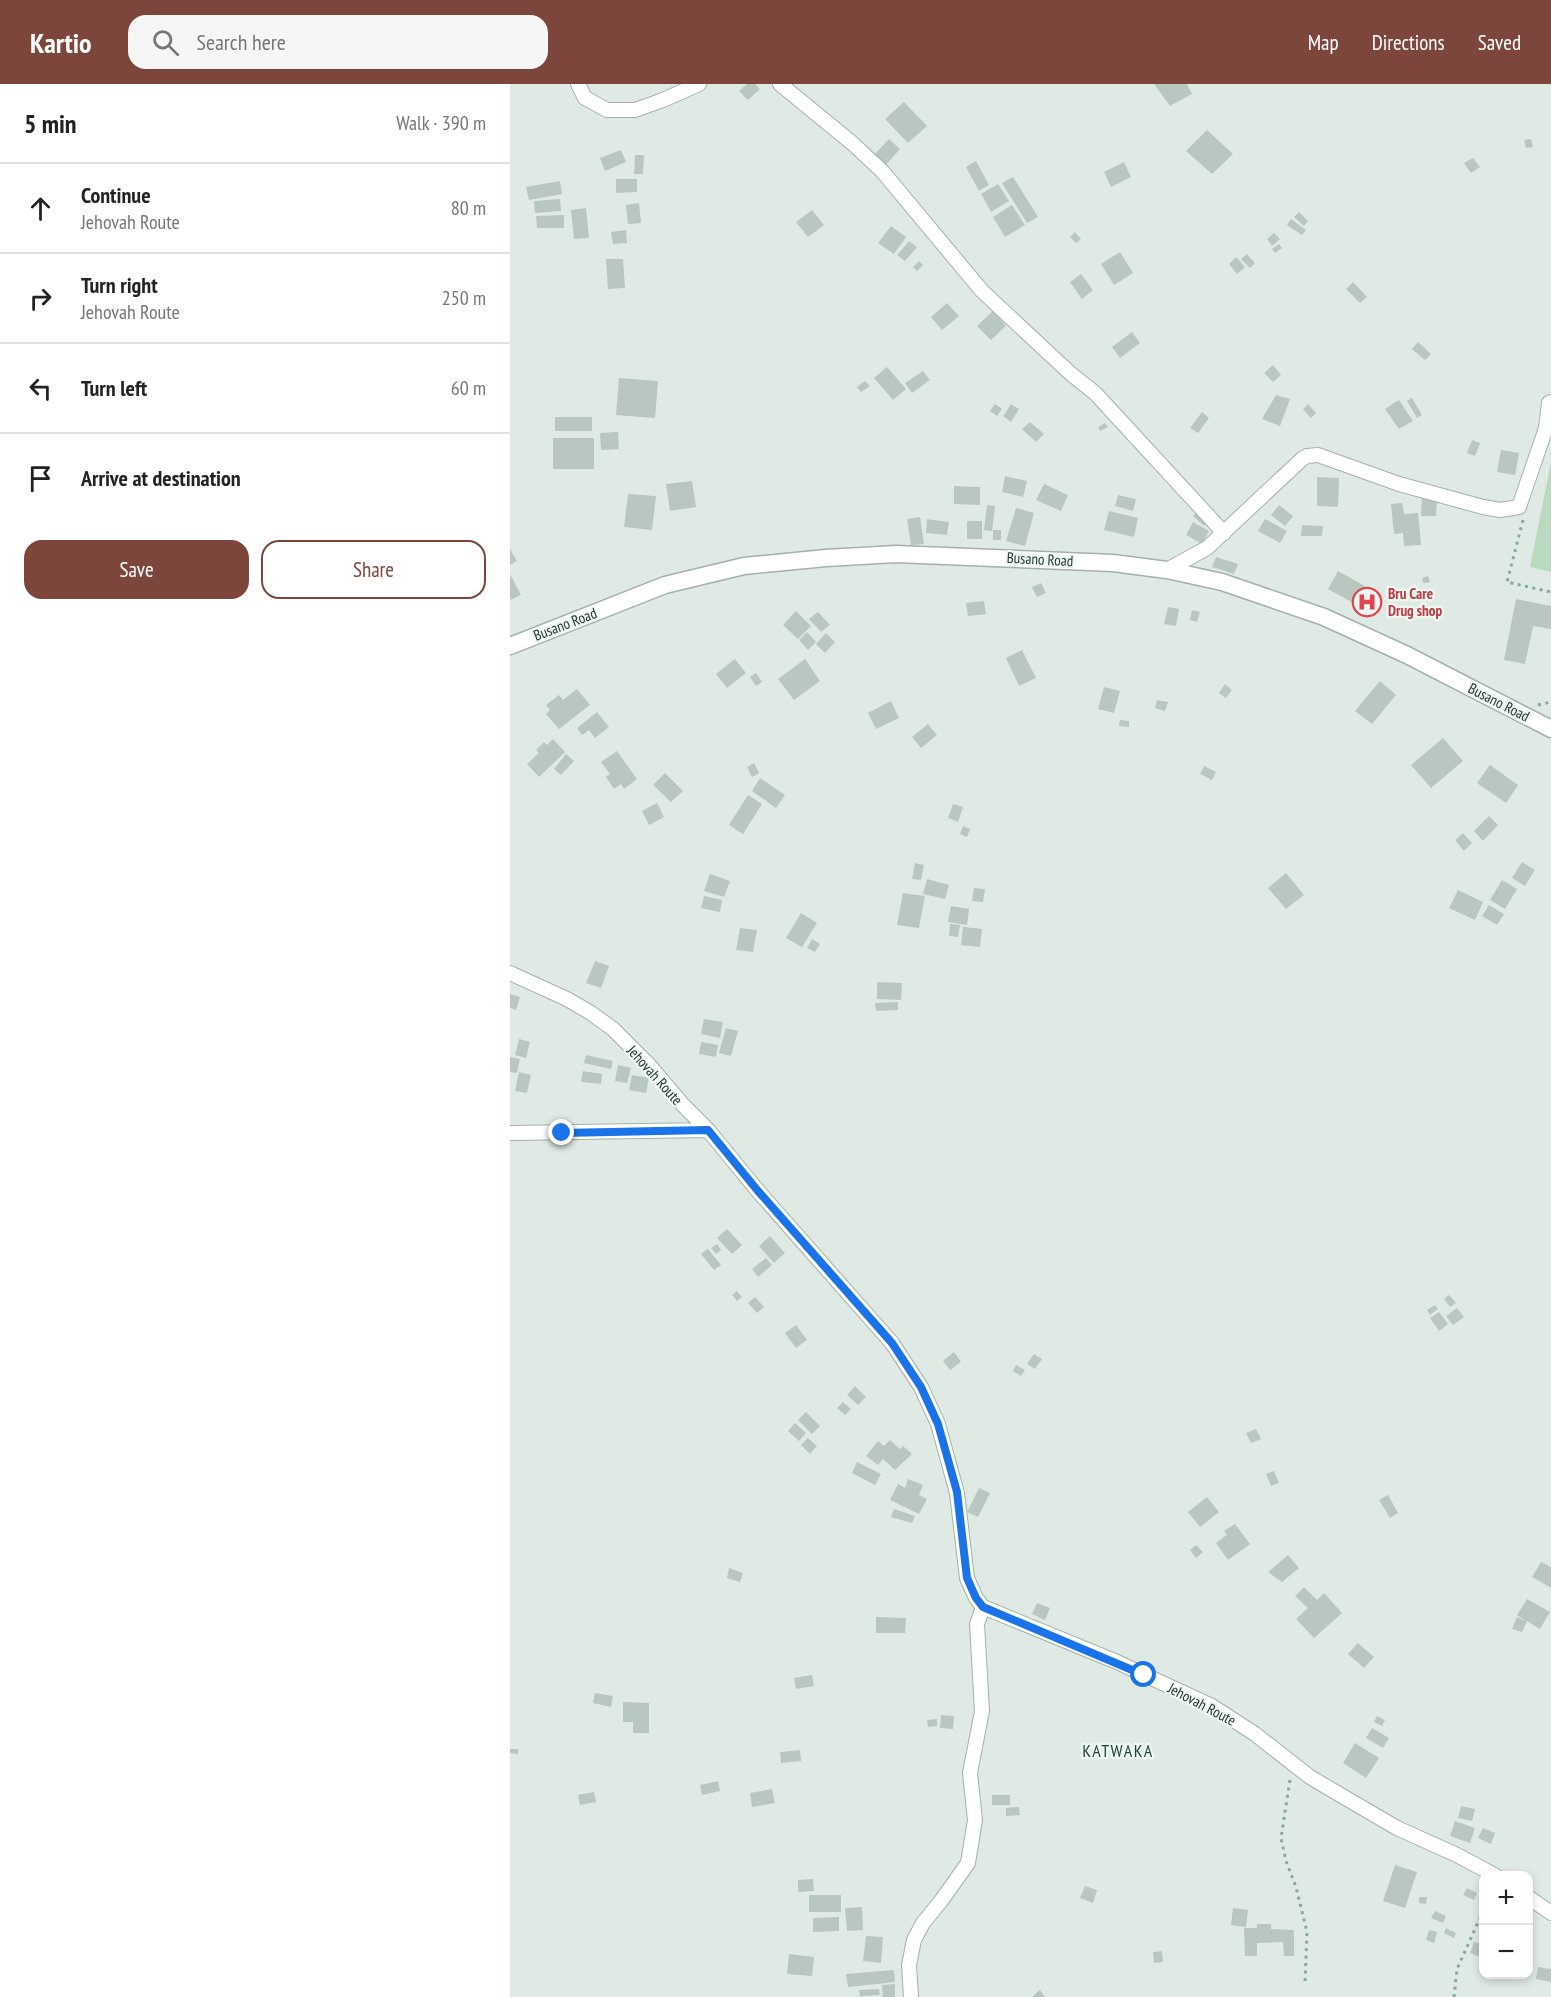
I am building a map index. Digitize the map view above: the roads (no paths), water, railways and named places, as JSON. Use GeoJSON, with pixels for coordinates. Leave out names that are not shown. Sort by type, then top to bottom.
{"type":"FeatureCollection","features":[{"type":"Feature","properties":{"kind":"street"},"geometry":{"type":"LineString","coordinates":[[578,84],[585,98],[607,110],[635,110],[699,84]]}},
{"type":"Feature","properties":{"kind":"street"},"geometry":{"type":"LineString","coordinates":[[780,84],[852,143],[882,171],[982,291],[1071,374],[1095,393],[1224,533]]}},
{"type":"Feature","properties":{"kind":"street"},"geometry":{"type":"LineString","coordinates":[[1167,570],[1207,548],[1302,459],[1312,454],[1415,489],[1483,507],[1500,510],[1519,507],[1546,428],[1551,402]]}},
{"type":"Feature","properties":{"kind":"street","name":"Busano Road"},"geometry":{"type":"LineString","coordinates":[[510,646],[665,585],[744,566],[873,555],[1113,563],[1167,570],[1222,582],[1324,617],[1407,655],[1551,729]]}},
{"type":"Feature","properties":{"kind":"street","name":"Jehovah Route"},"geometry":{"type":"LineString","coordinates":[[510,973],[567,999],[613,1029],[708,1130],[758,1191],[892,1343],[921,1387],[938,1424],[952,1475],[967,1578],[983,1607],[1118,1662],[1212,1706],[1241,1724],[1310,1777],[1397,1828],[1488,1871]]}},
{"type":"Feature","properties":{"kind":"street"},"geometry":{"type":"LineString","coordinates":[[510,1133],[708,1130]]}},
{"type":"Feature","properties":{"kind":"street"},"geometry":{"type":"LineString","coordinates":[[911,1997],[909,1965],[914,1940],[923,1923],[968,1863],[975,1820],[970,1773],[982,1711],[977,1624],[983,1607]]}},
{"type":"Feature","properties":{"kind":"street"},"geometry":{"type":"LineString","coordinates":[[1533,1901],[1551,1913]]}},
{"type":"Feature","properties":{"kind":"place","name":"Bru Care Drug shop"},"geometry":{"type":"Point","coordinates":[1367,602]}},
{"type":"Feature","properties":{"kind":"district","name":"KATWAKA"},"geometry":{"type":"Point","coordinates":[1118,1750]}}]}
